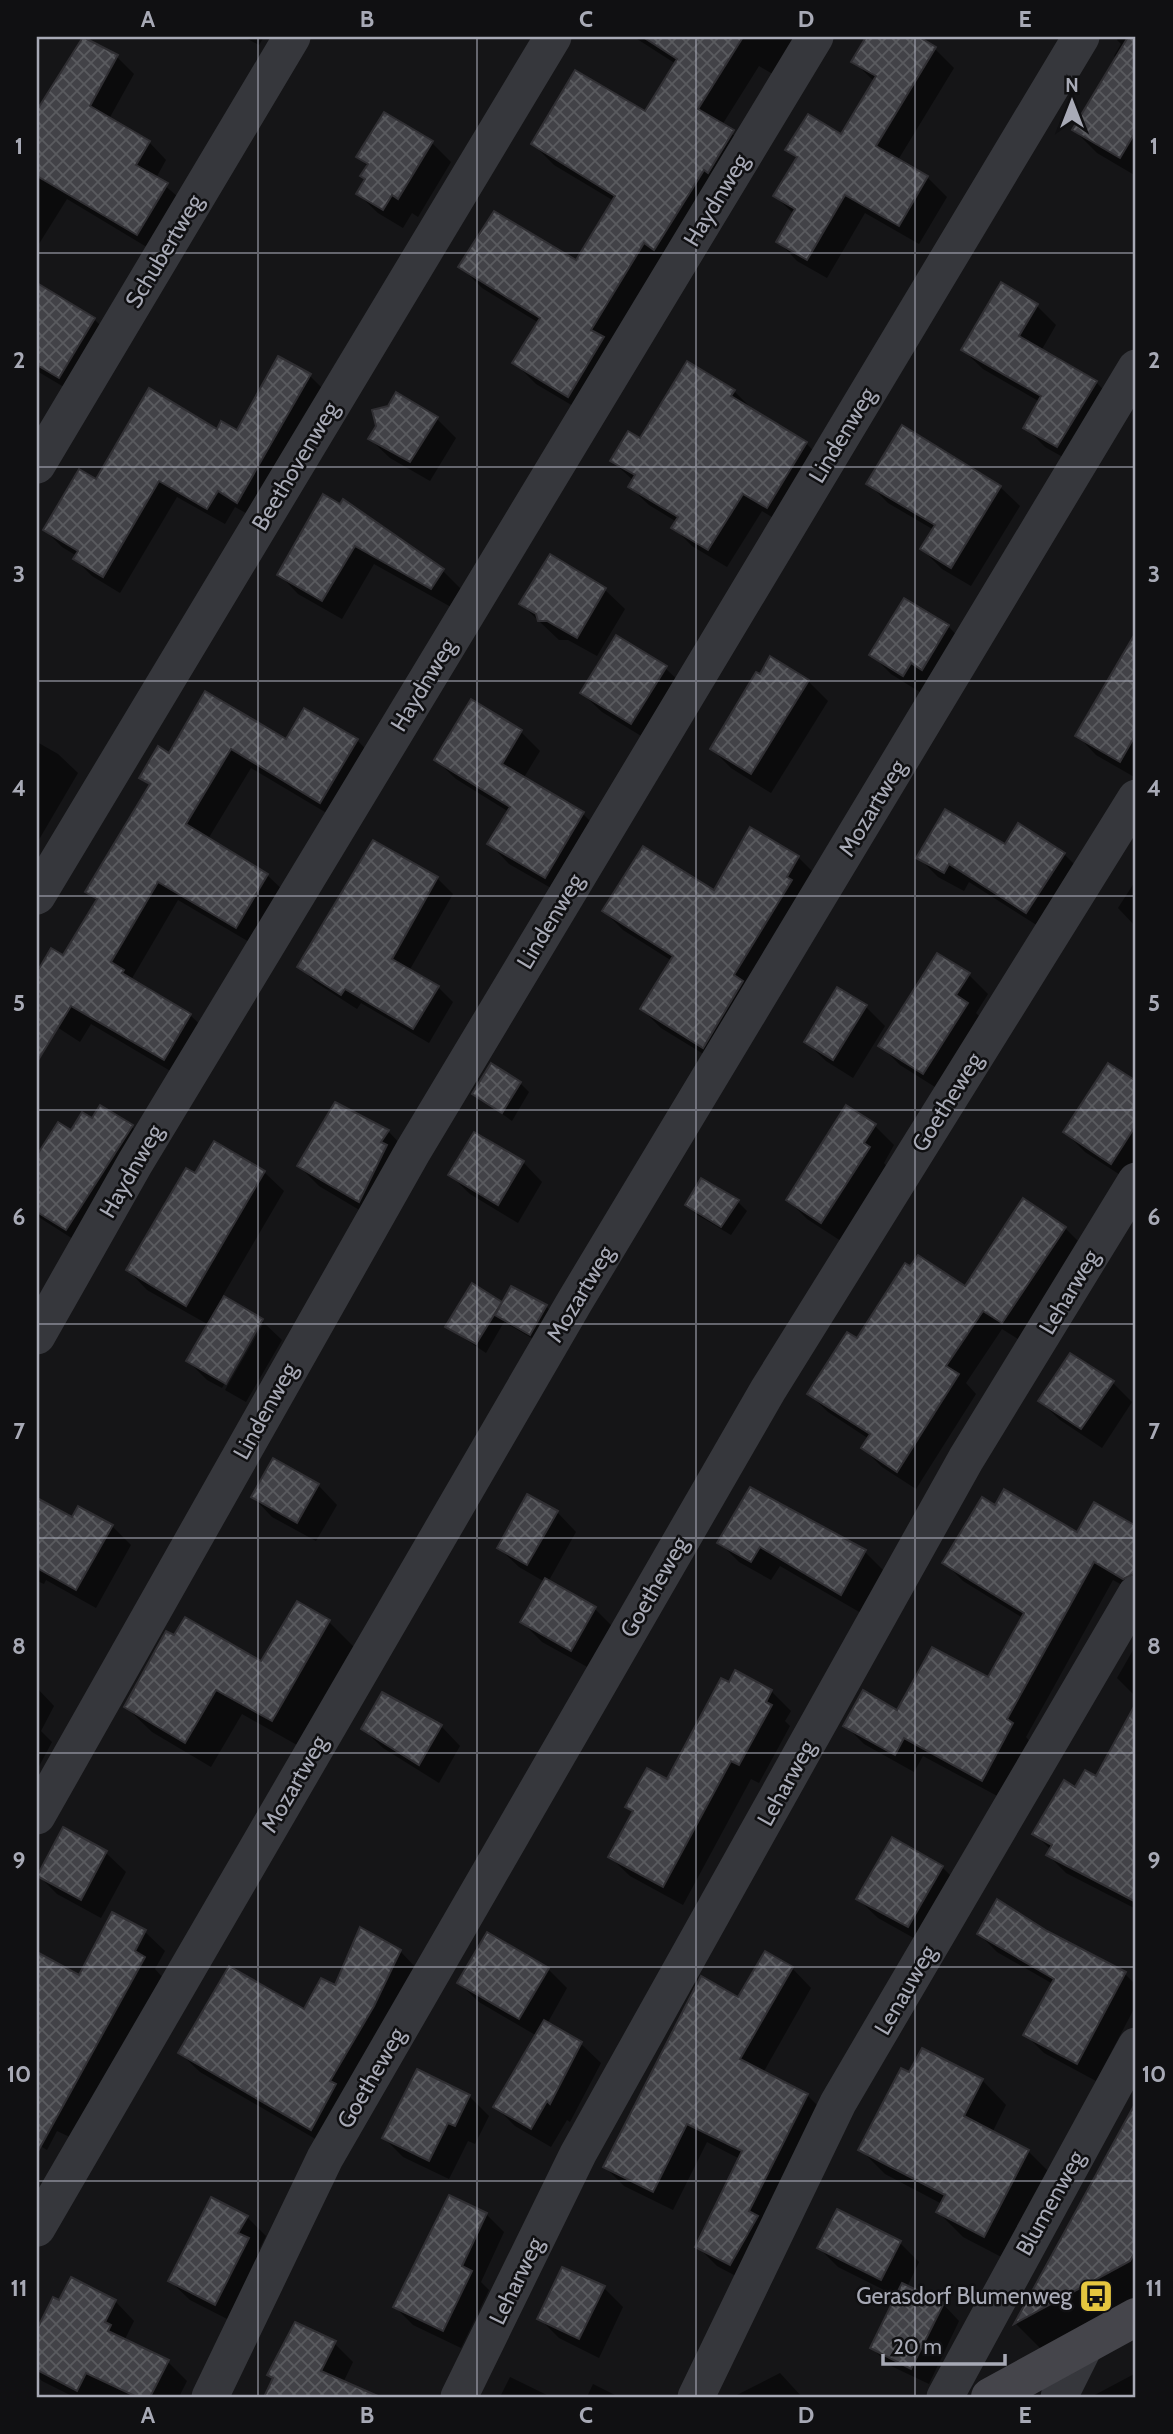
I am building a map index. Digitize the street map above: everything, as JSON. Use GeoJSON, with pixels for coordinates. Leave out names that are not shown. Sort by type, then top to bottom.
{"type":"FeatureCollection","features":[{"type":"Feature","properties":{"kind":"main road"},"geometry":{"type":"LineString","coordinates":[[990,2397],[1136,2316]]}},
{"type":"Feature","properties":{"kind":"street","name":"Schubertweg"},"geometry":{"type":"LineString","coordinates":[[37,465],[292,37]]}},
{"type":"Feature","properties":{"kind":"street","name":"Beethovenweg"},"geometry":{"type":"LineString","coordinates":[[37,895],[552,37]]}},
{"type":"Feature","properties":{"kind":"street","name":"Haydnweg"},"geometry":{"type":"LineString","coordinates":[[37,1336],[135,1163],[815,37]]}},
{"type":"Feature","properties":{"kind":"street","name":"Lindenweg"},"geometry":{"type":"LineString","coordinates":[[37,1816],[413,1151],[1081,37]]}},
{"type":"Feature","properties":{"kind":"street","name":"Mozartweg"},"geometry":{"type":"LineString","coordinates":[[37,2228],[575,1301],[1136,368]]}},
{"type":"Feature","properties":{"kind":"street","name":"Goetheweg"},"geometry":{"type":"LineString","coordinates":[[210,2397],[325,2158],[768,1390],[1136,798]]}},
{"type":"Feature","properties":{"kind":"street","name":"Leharweg"},"geometry":{"type":"LineString","coordinates":[[459,2397],[598,2117],[966,1459],[1136,1181]]}},
{"type":"Feature","properties":{"kind":"street","name":"Lenauweg"},"geometry":{"type":"LineString","coordinates":[[695,2397],[838,2103],[1136,1594]]}},
{"type":"Feature","properties":{"kind":"street","name":"Blumenweg"},"geometry":{"type":"LineString","coordinates":[[944,2397],[1136,2046]]}},
{"type":"Feature","properties":{"kind":"street"},"geometry":{"type":"LineString","coordinates":[[1059,2397],[1085,2345]]}},
{"type":"Feature","properties":{"kind":"building"},"geometry":{"type":"Polygon","coordinates":[[[83,37],[118,55],[90,106],[150,141],[136,165],[168,183],[137,235],[37,176],[37,110],[83,37]]]}},
{"type":"Feature","properties":{"kind":"building"},"geometry":{"type":"Polygon","coordinates":[[[643,37],[743,37],[698,109],[734,130],[708,173],[704,170],[654,250],[644,243],[591,330],[604,337],[568,397],[512,363],[540,318],[458,267],[494,211],[576,260],[615,196],[531,144],[575,70],[645,111],[677,59],[643,37]]]}},
{"type":"Feature","properties":{"kind":"building"},"geometry":{"type":"Polygon","coordinates":[[[866,37],[919,37],[936,47],[876,146],[928,176],[899,226],[845,195],[807,260],[776,242],[795,209],[773,196],[797,157],[785,150],[808,114],[841,134],[876,76],[851,62],[866,37]]]}},
{"type":"Feature","properties":{"kind":"building"},"geometry":{"type":"Polygon","coordinates":[[[1128,37],[1136,37],[1136,131],[1120,158],[1072,130],[1128,37]]]}},
{"type":"Feature","properties":{"kind":"building"},"geometry":{"type":"Polygon","coordinates":[[[384,112],[433,141],[398,199],[392,195],[383,210],[356,194],[365,179],[360,176],[368,164],[356,157],[384,112]]]}},
{"type":"Feature","properties":{"kind":"building"},"geometry":{"type":"Polygon","coordinates":[[[1001,282],[1038,304],[1019,336],[1097,381],[1057,447],[1023,428],[1041,396],[961,350],[1001,282]]]}},
{"type":"Feature","properties":{"kind":"building"},"geometry":{"type":"Polygon","coordinates":[[[37,283],[95,318],[59,378],[37,365],[37,283]]]}},
{"type":"Feature","properties":{"kind":"building"},"geometry":{"type":"Polygon","coordinates":[[[278,356],[311,374],[237,503],[218,491],[207,509],[159,481],[103,577],[73,559],[78,551],[43,530],[79,469],[96,479],[149,388],[217,429],[221,421],[237,430],[278,356]]]}},
{"type":"Feature","properties":{"kind":"building"},"geometry":{"type":"Polygon","coordinates":[[[687,361],[735,390],[731,396],[807,442],[767,508],[743,494],[708,550],[671,528],[678,517],[628,487],[635,475],[610,461],[628,431],[640,438],[687,361]]]}},
{"type":"Feature","properties":{"kind":"building"},"geometry":{"type":"Polygon","coordinates":[[[396,392],[438,417],[410,462],[368,439],[376,426],[372,410],[388,406],[396,392]]]}},
{"type":"Feature","properties":{"kind":"building"},"geometry":{"type":"Polygon","coordinates":[[[902,425],[1001,486],[951,568],[920,549],[935,525],[866,484],[902,425]]]}},
{"type":"Feature","properties":{"kind":"building"},"geometry":{"type":"Polygon","coordinates":[[[323,494],[340,504],[343,499],[444,569],[431,589],[355,546],[322,601],[277,575],[323,494]]]}},
{"type":"Feature","properties":{"kind":"building"},"geometry":{"type":"Polygon","coordinates":[[[550,554],[606,588],[577,638],[547,621],[538,621],[536,614],[519,604],[550,554]]]}},
{"type":"Feature","properties":{"kind":"building"},"geometry":{"type":"Polygon","coordinates":[[[904,598],[949,625],[922,670],[911,663],[903,676],[869,655],[904,598]]]}},
{"type":"Feature","properties":{"kind":"building"},"geometry":{"type":"Polygon","coordinates":[[[1136,632],[1136,734],[1120,762],[1075,736],[1136,632]]]}},
{"type":"Feature","properties":{"kind":"building"},"geometry":{"type":"Polygon","coordinates":[[[616,635],[667,666],[631,724],[580,693],[616,635]]]}},
{"type":"Feature","properties":{"kind":"building"},"geometry":{"type":"Polygon","coordinates":[[[770,656],[809,680],[751,774],[710,749],[756,672],[760,674],[770,656]]]}},
{"type":"Feature","properties":{"kind":"building"},"geometry":{"type":"Polygon","coordinates":[[[205,691],[286,739],[304,708],[358,739],[320,803],[231,749],[186,824],[268,874],[236,928],[158,882],[111,962],[124,970],[122,973],[191,1014],[164,1060],[71,1006],[37,1062],[37,972],[51,948],[63,955],[97,899],[85,892],[150,784],[139,778],[158,746],[169,753],[205,691]]]}},
{"type":"Feature","properties":{"kind":"building"},"geometry":{"type":"Polygon","coordinates":[[[471,699],[522,730],[502,764],[584,812],[545,878],[487,844],[510,807],[434,760],[471,699]]]}},
{"type":"Feature","properties":{"kind":"building"},"geometry":{"type":"Polygon","coordinates":[[[945,809],[1005,844],[1018,823],[1065,853],[1026,913],[949,864],[944,873],[916,858],[945,809]]]}},
{"type":"Feature","properties":{"kind":"building"},"geometry":{"type":"Polygon","coordinates":[[[750,827],[799,856],[787,877],[792,880],[734,975],[743,981],[703,1048],[640,1009],[673,956],[602,911],[643,846],[714,890],[750,827]]]}},
{"type":"Feature","properties":{"kind":"building"},"geometry":{"type":"Polygon","coordinates":[[[373,840],[438,877],[392,959],[439,986],[413,1029],[345,989],[341,995],[297,967],[373,840]]]}},
{"type":"Feature","properties":{"kind":"building"},"geometry":{"type":"Polygon","coordinates":[[[937,953],[970,973],[956,995],[968,1003],[923,1074],[878,1046],[937,953]]]}},
{"type":"Feature","properties":{"kind":"building"},"geometry":{"type":"Polygon","coordinates":[[[837,987],[867,1005],[833,1060],[804,1042],[837,987]]]}},
{"type":"Feature","properties":{"kind":"building"},"geometry":{"type":"Polygon","coordinates":[[[491,1063],[521,1082],[502,1113],[472,1094],[491,1063]]]}},
{"type":"Feature","properties":{"kind":"building"},"geometry":{"type":"Polygon","coordinates":[[[1108,1063],[1136,1081],[1136,1125],[1111,1164],[1063,1132],[1108,1063]]]}},
{"type":"Feature","properties":{"kind":"building"},"geometry":{"type":"Polygon","coordinates":[[[335,1102],[389,1130],[381,1142],[387,1145],[359,1202],[297,1166],[335,1102]]]}},
{"type":"Feature","properties":{"kind":"building"},"geometry":{"type":"Polygon","coordinates":[[[100,1105],[133,1125],[66,1230],[37,1212],[37,1155],[58,1122],[71,1130],[82,1112],[92,1118],[100,1105]]]}},
{"type":"Feature","properties":{"kind":"building"},"geometry":{"type":"Polygon","coordinates":[[[846,1105],[876,1124],[864,1143],[870,1147],[821,1223],[786,1200],[846,1105]]]}},
{"type":"Feature","properties":{"kind":"building"},"geometry":{"type":"Polygon","coordinates":[[[474,1132],[524,1161],[498,1205],[448,1175],[474,1132]]]}},
{"type":"Feature","properties":{"kind":"building"},"geometry":{"type":"Polygon","coordinates":[[[214,1141],[265,1171],[186,1306],[126,1270],[186,1168],[195,1173],[214,1141]]]}},
{"type":"Feature","properties":{"kind":"building"},"geometry":{"type":"Polygon","coordinates":[[[701,1178],[739,1200],[721,1227],[685,1205],[701,1178]]]}},
{"type":"Feature","properties":{"kind":"building"},"geometry":{"type":"Polygon","coordinates":[[[1023,1198],[1066,1227],[1002,1323],[983,1311],[946,1366],[959,1374],[897,1472],[861,1448],[870,1434],[807,1394],[847,1332],[857,1338],[905,1263],[910,1266],[918,1255],[965,1286],[1023,1198]]]}},
{"type":"Feature","properties":{"kind":"building"},"geometry":{"type":"Polygon","coordinates":[[[472,1283],[502,1302],[476,1344],[445,1327],[472,1283]]]}},
{"type":"Feature","properties":{"kind":"building"},"geometry":{"type":"Polygon","coordinates":[[[511,1286],[547,1305],[530,1335],[495,1315],[511,1286]]]}},
{"type":"Feature","properties":{"kind":"building"},"geometry":{"type":"Polygon","coordinates":[[[224,1296],[263,1319],[226,1384],[186,1361],[224,1296]]]}},
{"type":"Feature","properties":{"kind":"building"},"geometry":{"type":"Polygon","coordinates":[[[1070,1353],[1114,1381],[1081,1429],[1038,1401],[1070,1353]]]}},
{"type":"Feature","properties":{"kind":"building"},"geometry":{"type":"Polygon","coordinates":[[[273,1458],[319,1484],[297,1523],[251,1497],[273,1458]]]}},
{"type":"Feature","properties":{"kind":"building"},"geometry":{"type":"Polygon","coordinates":[[[750,1487],[866,1550],[841,1595],[760,1547],[751,1562],[717,1543],[750,1487]]]}},
{"type":"Feature","properties":{"kind":"building"},"geometry":{"type":"Polygon","coordinates":[[[1004,1489],[1077,1532],[1094,1502],[1136,1526],[1136,1573],[1123,1579],[1094,1562],[1007,1719],[1013,1723],[982,1781],[904,1738],[895,1755],[843,1726],[863,1690],[897,1710],[932,1647],[988,1677],[1024,1613],[942,1563],[982,1497],[995,1505],[1004,1489]]]}},
{"type":"Feature","properties":{"kind":"building"},"geometry":{"type":"Polygon","coordinates":[[[527,1494],[558,1511],[527,1565],[497,1548],[527,1494]]]}},
{"type":"Feature","properties":{"kind":"building"},"geometry":{"type":"Polygon","coordinates":[[[37,1498],[72,1517],[78,1506],[113,1525],[76,1590],[37,1568],[37,1498]]]}},
{"type":"Feature","properties":{"kind":"building"},"geometry":{"type":"Polygon","coordinates":[[[545,1578],[596,1607],[571,1651],[520,1622],[545,1578]]]}},
{"type":"Feature","properties":{"kind":"building"},"geometry":{"type":"Polygon","coordinates":[[[297,1601],[330,1620],[272,1721],[216,1690],[185,1743],[124,1707],[166,1631],[174,1635],[185,1617],[261,1661],[297,1601]]]}},
{"type":"Feature","properties":{"kind":"building"},"geometry":{"type":"Polygon","coordinates":[[[735,1670],[772,1690],[766,1702],[772,1705],[739,1765],[731,1761],[663,1887],[608,1857],[633,1811],[625,1807],[647,1768],[667,1779],[721,1678],[729,1682],[735,1670]]]}},
{"type":"Feature","properties":{"kind":"building"},"geometry":{"type":"Polygon","coordinates":[[[382,1692],[442,1725],[419,1765],[361,1729],[382,1692]]]}},
{"type":"Feature","properties":{"kind":"building"},"geometry":{"type":"Polygon","coordinates":[[[1136,1703],[1136,1902],[1046,1855],[1052,1845],[1032,1834],[1064,1780],[1075,1787],[1085,1770],[1096,1776],[1136,1703]]]}},
{"type":"Feature","properties":{"kind":"building"},"geometry":{"type":"Polygon","coordinates":[[[63,1827],[107,1851],[81,1900],[37,1876],[63,1827]]]}},
{"type":"Feature","properties":{"kind":"building"},"geometry":{"type":"Polygon","coordinates":[[[892,1837],[943,1866],[908,1927],[856,1899],[892,1837]]]}},
{"type":"Feature","properties":{"kind":"building"},"geometry":{"type":"Polygon","coordinates":[[[997,1899],[1047,1931],[1126,1972],[1077,2064],[1023,2035],[1054,1979],[977,1934],[997,1899]]]}},
{"type":"Feature","properties":{"kind":"building"},"geometry":{"type":"Polygon","coordinates":[[[112,1912],[146,1930],[135,1951],[145,1957],[37,2153],[37,1952],[79,1975],[112,1912]]]}},
{"type":"Feature","properties":{"kind":"building"},"geometry":{"type":"Polygon","coordinates":[[[360,1927],[401,1950],[374,2006],[330,2081],[336,2084],[311,2130],[178,2053],[229,1966],[304,2009],[321,1978],[335,1985],[360,1927]]]}},
{"type":"Feature","properties":{"kind":"building"},"geometry":{"type":"Polygon","coordinates":[[[487,1932],[549,1968],[519,2019],[457,1983],[487,1932]]]}},
{"type":"Feature","properties":{"kind":"building"},"geometry":{"type":"Polygon","coordinates":[[[765,1951],[793,1967],[740,2059],[808,2094],[749,2211],[758,2216],[730,2265],[695,2247],[742,2151],[687,2124],[653,2192],[603,2167],[701,1976],[738,1997],[765,1951]]]}},
{"type":"Feature","properties":{"kind":"building"},"geometry":{"type":"Polygon","coordinates":[[[544,2020],[582,2042],[550,2104],[547,2101],[531,2129],[493,2107],[544,2020]]]}},
{"type":"Feature","properties":{"kind":"building"},"geometry":{"type":"Polygon","coordinates":[[[922,2048],[983,2079],[964,2116],[1029,2150],[984,2237],[936,2212],[945,2195],[858,2150],[901,2068],[909,2072],[922,2048]]]}},
{"type":"Feature","properties":{"kind":"building"},"geometry":{"type":"Polygon","coordinates":[[[417,2069],[470,2095],[455,2126],[448,2123],[429,2161],[382,2138],[417,2069]]]}},
{"type":"Feature","properties":{"kind":"building"},"geometry":{"type":"Polygon","coordinates":[[[1136,2102],[1136,2250],[1130,2261],[1014,2324],[1136,2102]]]}},
{"type":"Feature","properties":{"kind":"building"},"geometry":{"type":"Polygon","coordinates":[[[449,2195],[487,2213],[462,2266],[472,2271],[443,2331],[393,2307],[449,2195]]]}},
{"type":"Feature","properties":{"kind":"building"},"geometry":{"type":"Polygon","coordinates":[[[211,2197],[248,2216],[238,2233],[249,2238],[215,2305],[168,2281],[211,2197]]]}},
{"type":"Feature","properties":{"kind":"building"},"geometry":{"type":"Polygon","coordinates":[[[837,2209],[901,2241],[881,2280],[817,2248],[837,2209]]]}},
{"type":"Feature","properties":{"kind":"building"},"geometry":{"type":"Polygon","coordinates":[[[562,2267],[605,2286],[579,2339],[537,2319],[562,2267]]]}},
{"type":"Feature","properties":{"kind":"building"},"geometry":{"type":"Polygon","coordinates":[[[71,2277],[116,2300],[105,2322],[111,2325],[108,2331],[169,2360],[150,2397],[137,2397],[86,2373],[77,2391],[37,2370],[37,2329],[53,2297],[59,2300],[71,2277]]]}},
{"type":"Feature","properties":{"kind":"building"},"geometry":{"type":"Polygon","coordinates":[[[902,2283],[944,2303],[911,2369],[870,2348],[902,2283]]]}},
{"type":"Feature","properties":{"kind":"building"},"geometry":{"type":"Polygon","coordinates":[[[295,2322],[336,2341],[321,2371],[380,2397],[264,2397],[273,2378],[267,2375],[295,2322]]]}},
{"type":"Feature","properties":{"kind":"place","name":"Gerasdorf Blumenweg"},"geometry":{"type":"Point","coordinates":[1096,2296]}}]}
